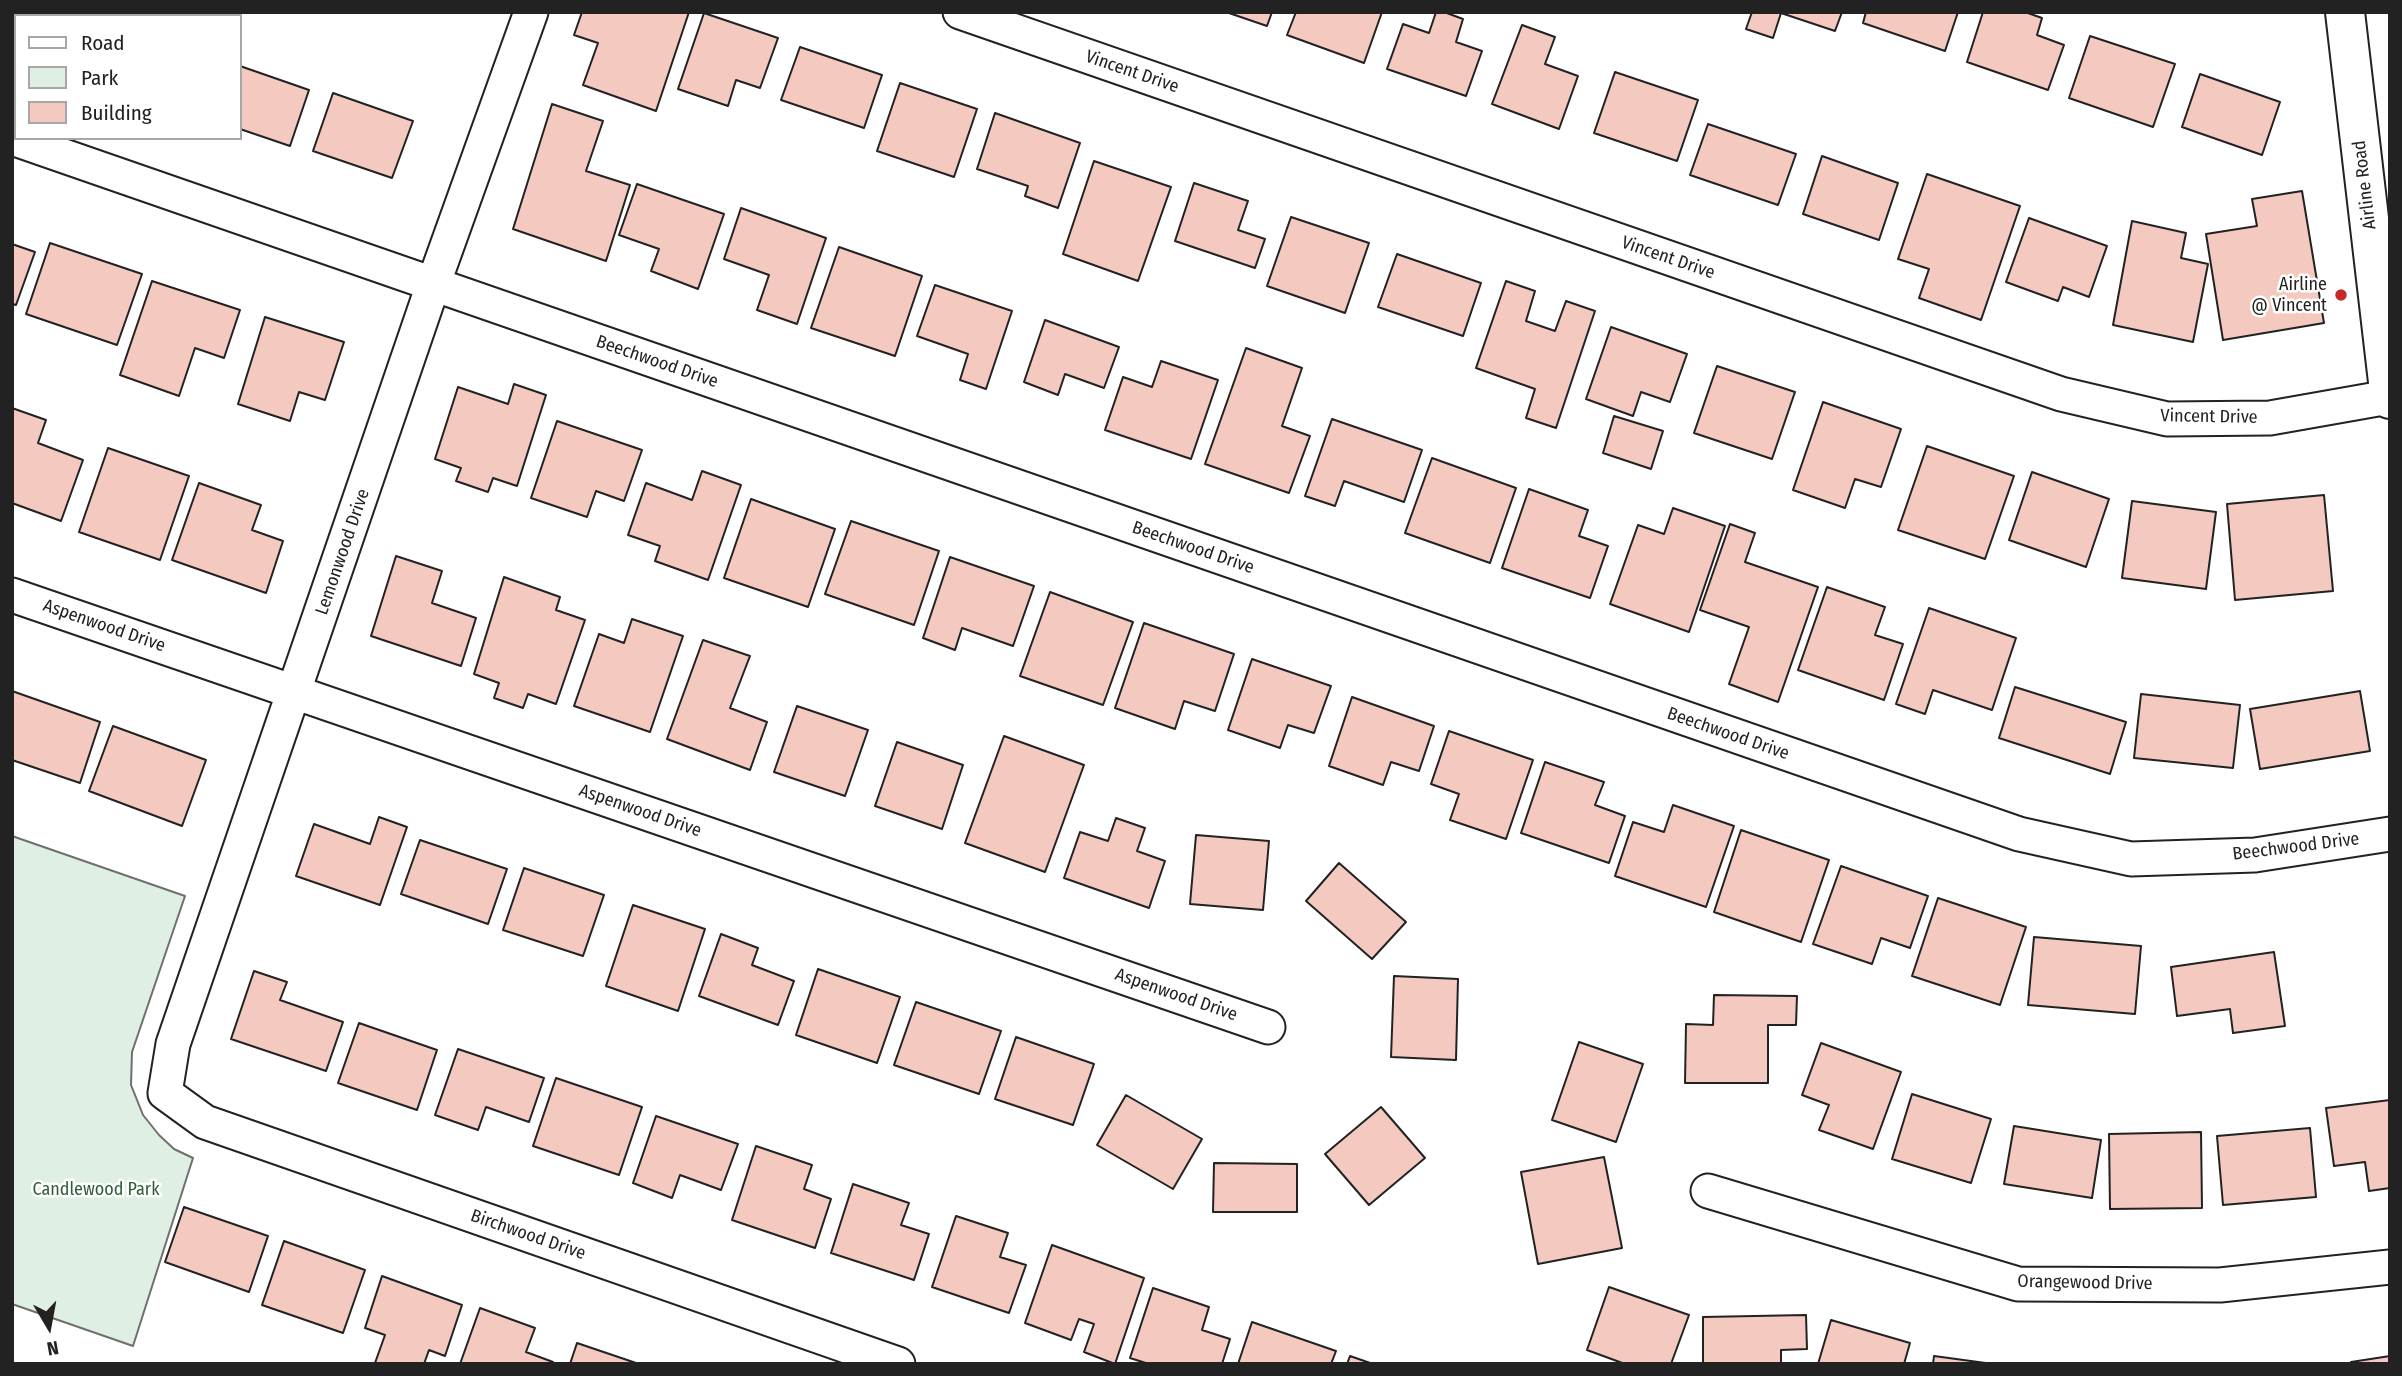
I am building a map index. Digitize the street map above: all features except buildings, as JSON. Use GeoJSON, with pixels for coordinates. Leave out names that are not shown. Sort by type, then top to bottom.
{"type":"FeatureCollection","features":[{"type":"Feature","properties":{"kind":"main road","name":"Airline Road"},"geometry":{"type":"LineString","coordinates":[[2345,12],[2390,398]]}},
{"type":"Feature","properties":{"kind":"street","name":"Lemonwood Drive"},"geometry":{"type":"LineString","coordinates":[[165,1093],[173,1044],[433,285],[531,12]]}},
{"type":"Feature","properties":{"kind":"street","name":"Vincent Drive"},"geometry":{"type":"LineString","coordinates":[[960,12],[2061,394],[2167,419],[2270,418],[2390,398]]}},
{"type":"Feature","properties":{"kind":"street","name":"Beechwood Drive"},"geometry":{"type":"LineString","coordinates":[[18,140],[2019,834],[2131,859],[2255,855],[2390,834]]}},
{"type":"Feature","properties":{"kind":"street","name":"Aspenwood Drive"},"geometry":{"type":"LineString","coordinates":[[12,594],[1268,1027]]}},
{"type":"Feature","properties":{"kind":"street","name":"Birchwood Drive"},"geometry":{"type":"LineString","coordinates":[[165,1093],[205,1122],[898,1364]]}},
{"type":"Feature","properties":{"kind":"street","name":"Orangewood Drive"},"geometry":{"type":"LineString","coordinates":[[1708,1191],[2018,1284],[2220,1285],[2390,1267]]}},
{"type":"Feature","properties":{"kind":"green space","name":"Candlewood Park"},"geometry":{"type":"Polygon","coordinates":[[[12,836],[185,896],[132,1052],[131,1085],[143,1115],[159,1135],[174,1149],[193,1158],[133,1346],[12,1304],[12,836]]]}},
{"type":"Feature","properties":{"kind":"place","name":"Airline @ Vincent"},"geometry":{"type":"Point","coordinates":[2341,295]}}]}
